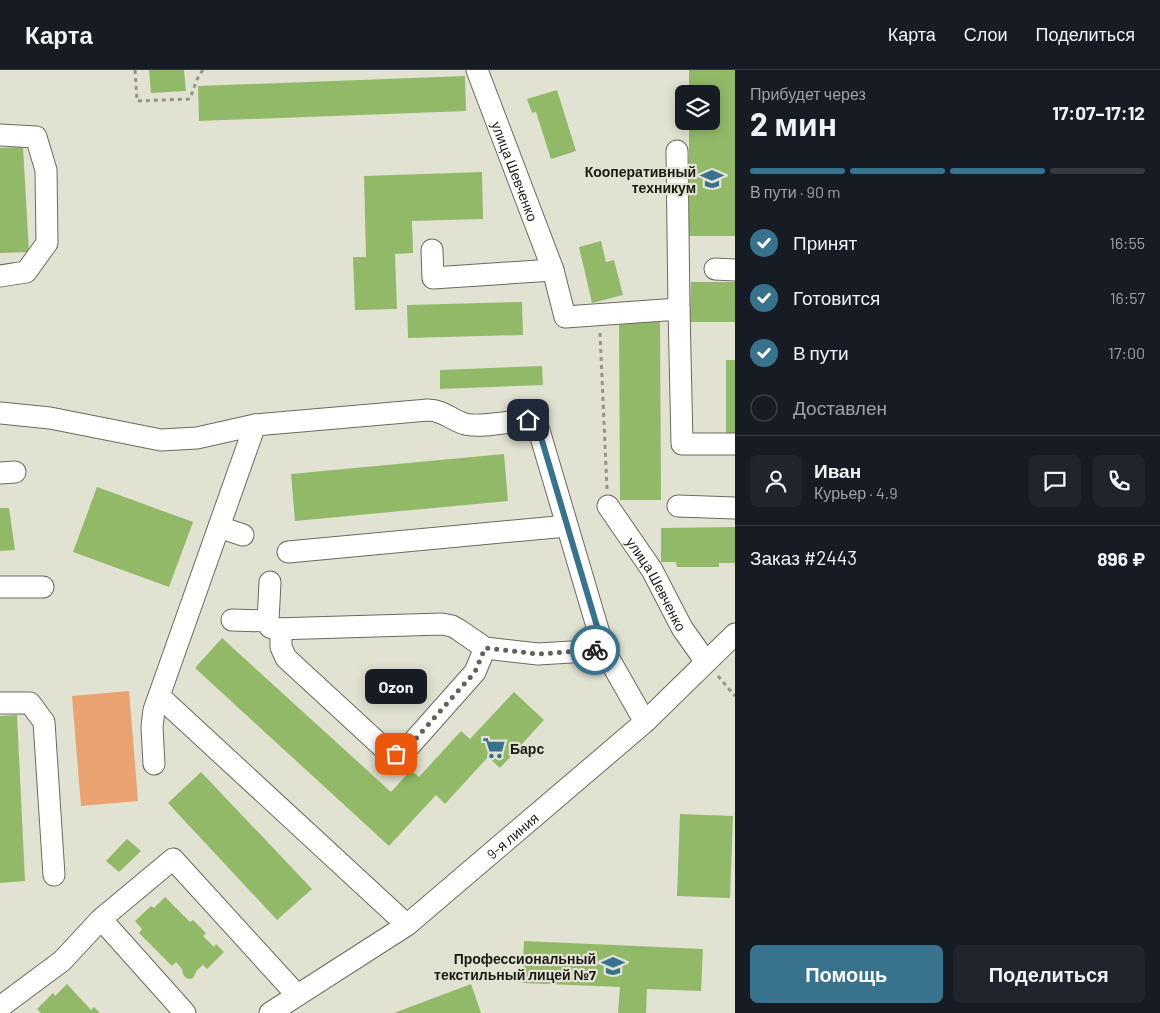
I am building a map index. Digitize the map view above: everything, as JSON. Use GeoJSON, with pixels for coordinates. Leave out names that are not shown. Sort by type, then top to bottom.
{"type":"FeatureCollection","features":[{"type":"Feature","properties":{"kind":"street","name":"улица Шевченко"},"geometry":{"type":"LineString","coordinates":[[477,70],[553,270],[565,318],[600,315]]}},
{"type":"Feature","properties":{"kind":"street"},"geometry":{"type":"LineString","coordinates":[[0,135],[36,138],[46,170],[47,243],[26,272],[0,276]]}},
{"type":"Feature","properties":{"kind":"street"},"geometry":{"type":"LineString","coordinates":[[676,151],[682,444],[735,444]]}},
{"type":"Feature","properties":{"kind":"street"},"geometry":{"type":"LineString","coordinates":[[432,250],[432,278],[553,270]]}},
{"type":"Feature","properties":{"kind":"street"},"geometry":{"type":"LineString","coordinates":[[600,315],[679,309]]}},
{"type":"Feature","properties":{"kind":"street"},"geometry":{"type":"LineString","coordinates":[[0,413],[50,418],[161,440],[197,438],[255,425],[428,410],[437,410],[465,424],[475,425],[528,420],[534,422],[538,427],[604,650],[645,722]]}},
{"type":"Feature","properties":{"kind":"street"},"geometry":{"type":"LineString","coordinates":[[154,764],[153,718],[159,696],[255,425]]}},
{"type":"Feature","properties":{"kind":"street","name":"улица Шевченко"},"geometry":{"type":"LineString","coordinates":[[608,506],[652,570],[682,628],[706,662]]}},
{"type":"Feature","properties":{"kind":"street"},"geometry":{"type":"LineString","coordinates":[[678,506],[735,508]]}},
{"type":"Feature","properties":{"kind":"street"},"geometry":{"type":"LineString","coordinates":[[288,552],[567,526]]}},
{"type":"Feature","properties":{"kind":"street"},"geometry":{"type":"LineString","coordinates":[[219,527],[243,535]]}},
{"type":"Feature","properties":{"kind":"street"},"geometry":{"type":"LineString","coordinates":[[270,582],[274,625],[286,658],[388,752],[396,754],[404,752],[475,672],[485,648]]}},
{"type":"Feature","properties":{"kind":"street"},"geometry":{"type":"LineString","coordinates":[[0,588],[42,587]]}},
{"type":"Feature","properties":{"kind":"street"},"geometry":{"type":"LineString","coordinates":[[232,620],[274,625],[442,624],[452,626],[485,648],[538,654],[604,650]]}},
{"type":"Feature","properties":{"kind":"street","name":"9-я линия"},"geometry":{"type":"LineString","coordinates":[[270,1013],[407,925],[645,722],[735,634]]}},
{"type":"Feature","properties":{"kind":"street"},"geometry":{"type":"LineString","coordinates":[[159,696],[407,925]]}},
{"type":"Feature","properties":{"kind":"street"},"geometry":{"type":"LineString","coordinates":[[0,703],[30,703],[44,722],[54,875]]}},
{"type":"Feature","properties":{"kind":"street"},"geometry":{"type":"LineString","coordinates":[[3,1013],[0,1008],[62,961],[101,919],[173,859],[298,995]]}},
{"type":"Feature","properties":{"kind":"street"},"geometry":{"type":"LineString","coordinates":[[101,919],[185,1013]]}},
{"type":"Feature","properties":{"kind":"path"},"geometry":{"type":"LineString","coordinates":[[135,70],[137,101],[190,99],[197,77],[202,70]]}},
{"type":"Feature","properties":{"kind":"path"},"geometry":{"type":"LineString","coordinates":[[600,315],[608,506]]}},
{"type":"Feature","properties":{"kind":"path"},"geometry":{"type":"LineString","coordinates":[[706,662],[735,696]]}},
{"type":"Feature","properties":{"kind":"shaded area"},"geometry":{"type":"Polygon","coordinates":[[[129,691],[138,801],[81,806],[72,696],[129,691]]]}},
{"type":"Feature","properties":{"kind":"building"},"geometry":{"type":"Polygon","coordinates":[[[149,70],[184,70],[186,91],[151,93],[149,70]]]}},
{"type":"Feature","properties":{"kind":"building","name":"Кооперативный техникум"},"geometry":{"type":"Polygon","coordinates":[[[689,70],[735,70],[735,236],[689,236],[689,130],[720,130],[720,85],[689,85],[689,70]]]}},
{"type":"Feature","properties":{"kind":"building"},"geometry":{"type":"Polygon","coordinates":[[[465,76],[466,111],[199,121],[198,86],[465,76]]]}},
{"type":"Feature","properties":{"kind":"building"},"geometry":{"type":"Polygon","coordinates":[[[557,90],[576,151],[551,159],[536,112],[532,113],[527,99],[557,90]]]}},
{"type":"Feature","properties":{"kind":"building"},"geometry":{"type":"Polygon","coordinates":[[[23,147],[29,252],[0,253],[0,148],[23,147]]]}},
{"type":"Feature","properties":{"kind":"building"},"geometry":{"type":"Polygon","coordinates":[[[482,172],[483,219],[412,221],[413,253],[395,254],[397,309],[355,310],[353,257],[366,257],[364,176],[482,172]]]}},
{"type":"Feature","properties":{"kind":"building"},"geometry":{"type":"Polygon","coordinates":[[[601,241],[606,262],[614,260],[623,295],[592,303],[579,247],[601,241]]]}},
{"type":"Feature","properties":{"kind":"building"},"geometry":{"type":"Polygon","coordinates":[[[691,282],[735,282],[735,322],[690,322],[691,282]]]}},
{"type":"Feature","properties":{"kind":"building"},"geometry":{"type":"Polygon","coordinates":[[[522,302],[523,335],[408,338],[407,305],[522,302]]]}},
{"type":"Feature","properties":{"kind":"building"},"geometry":{"type":"Polygon","coordinates":[[[619,318],[660,318],[661,500],[620,500],[619,318]]]}},
{"type":"Feature","properties":{"kind":"building"},"geometry":{"type":"Polygon","coordinates":[[[726,360],[735,360],[735,435],[726,435],[726,360]]]}},
{"type":"Feature","properties":{"kind":"building"},"geometry":{"type":"Polygon","coordinates":[[[542,366],[543,385],[440,389],[440,370],[542,366]]]}},
{"type":"Feature","properties":{"kind":"building"},"geometry":{"type":"Polygon","coordinates":[[[504,454],[508,501],[295,521],[291,474],[504,454]]]}},
{"type":"Feature","properties":{"kind":"building"},"geometry":{"type":"Polygon","coordinates":[[[97,487],[193,522],[169,587],[73,552],[97,487]]]}},
{"type":"Feature","properties":{"kind":"building"},"geometry":{"type":"Polygon","coordinates":[[[0,508],[9,508],[15,550],[0,551],[0,508]]]}},
{"type":"Feature","properties":{"kind":"building"},"geometry":{"type":"Polygon","coordinates":[[[735,527],[735,563],[719,563],[719,567],[677,567],[676,562],[661,562],[661,528],[735,527]]]}},
{"type":"Feature","properties":{"kind":"building"},"geometry":{"type":"Polygon","coordinates":[[[222,638],[391,792],[411,770],[419,777],[461,731],[470,739],[514,692],[544,720],[500,768],[488,757],[445,804],[436,795],[389,846],[195,668],[222,638]]]}},
{"type":"Feature","properties":{"kind":"building"},"geometry":{"type":"Polygon","coordinates":[[[17,715],[25,881],[0,883],[0,716],[17,715]]]}},
{"type":"Feature","properties":{"kind":"building"},"geometry":{"type":"Polygon","coordinates":[[[201,772],[312,889],[277,920],[168,803],[201,772]]]}},
{"type":"Feature","properties":{"kind":"building"},"geometry":{"type":"Polygon","coordinates":[[[680,814],[733,816],[730,898],[677,896],[680,814]]]}},
{"type":"Feature","properties":{"kind":"building"},"geometry":{"type":"Polygon","coordinates":[[[127,839],[141,851],[119,872],[106,861],[127,839]]]}},
{"type":"Feature","properties":{"kind":"building"},"geometry":{"type":"Polygon","coordinates":[[[165,897],[190,922],[193,920],[206,933],[203,936],[214,947],[216,944],[224,952],[207,969],[203,965],[197,970],[193,978],[190,979],[186,978],[176,962],[172,966],[139,933],[142,929],[135,921],[151,906],[154,908],[165,897]]]}},
{"type":"Feature","properties":{"kind":"building","name":"Профессиональный текстильный лицей №7"},"geometry":{"type":"Polygon","coordinates":[[[524,941],[703,949],[701,991],[647,989],[646,1013],[618,1013],[620,987],[522,983],[524,941]]]}},
{"type":"Feature","properties":{"kind":"building"},"geometry":{"type":"Polygon","coordinates":[[[67,984],[91,1010],[94,1007],[100,1013],[41,1013],[37,1009],[53,993],[55,996],[67,984]]]}},
{"type":"Feature","properties":{"kind":"building"},"geometry":{"type":"Polygon","coordinates":[[[471,984],[481,1013],[394,1013],[471,984]]]}},
{"type":"Feature","properties":{"kind":"way so far"},"geometry":{"type":"LineString","coordinates":[[396,754],[404,752],[475,672],[485,648],[538,654],[595,650]]}},
{"type":"Feature","properties":{"kind":"place","name":"Кооперативный техникум"},"geometry":{"type":"Point","coordinates":[712,179]}},
{"type":"Feature","properties":{"kind":"place","name":"Барс"},"geometry":{"type":"Point","coordinates":[494,748]}},
{"type":"Feature","properties":{"kind":"place","name":"Ozon"},"geometry":{"type":"Point","coordinates":[396,754]}},
{"type":"Feature","properties":{"kind":"place","name":"Профессиональный текстильный лицей №7"},"geometry":{"type":"Point","coordinates":[613,966]}},
{"type":"Feature","properties":{"kind":"route"},"geometry":{"type":"LineString","coordinates":[[528,420],[534,422],[538,427],[604,650],[595,650]]}}]}
